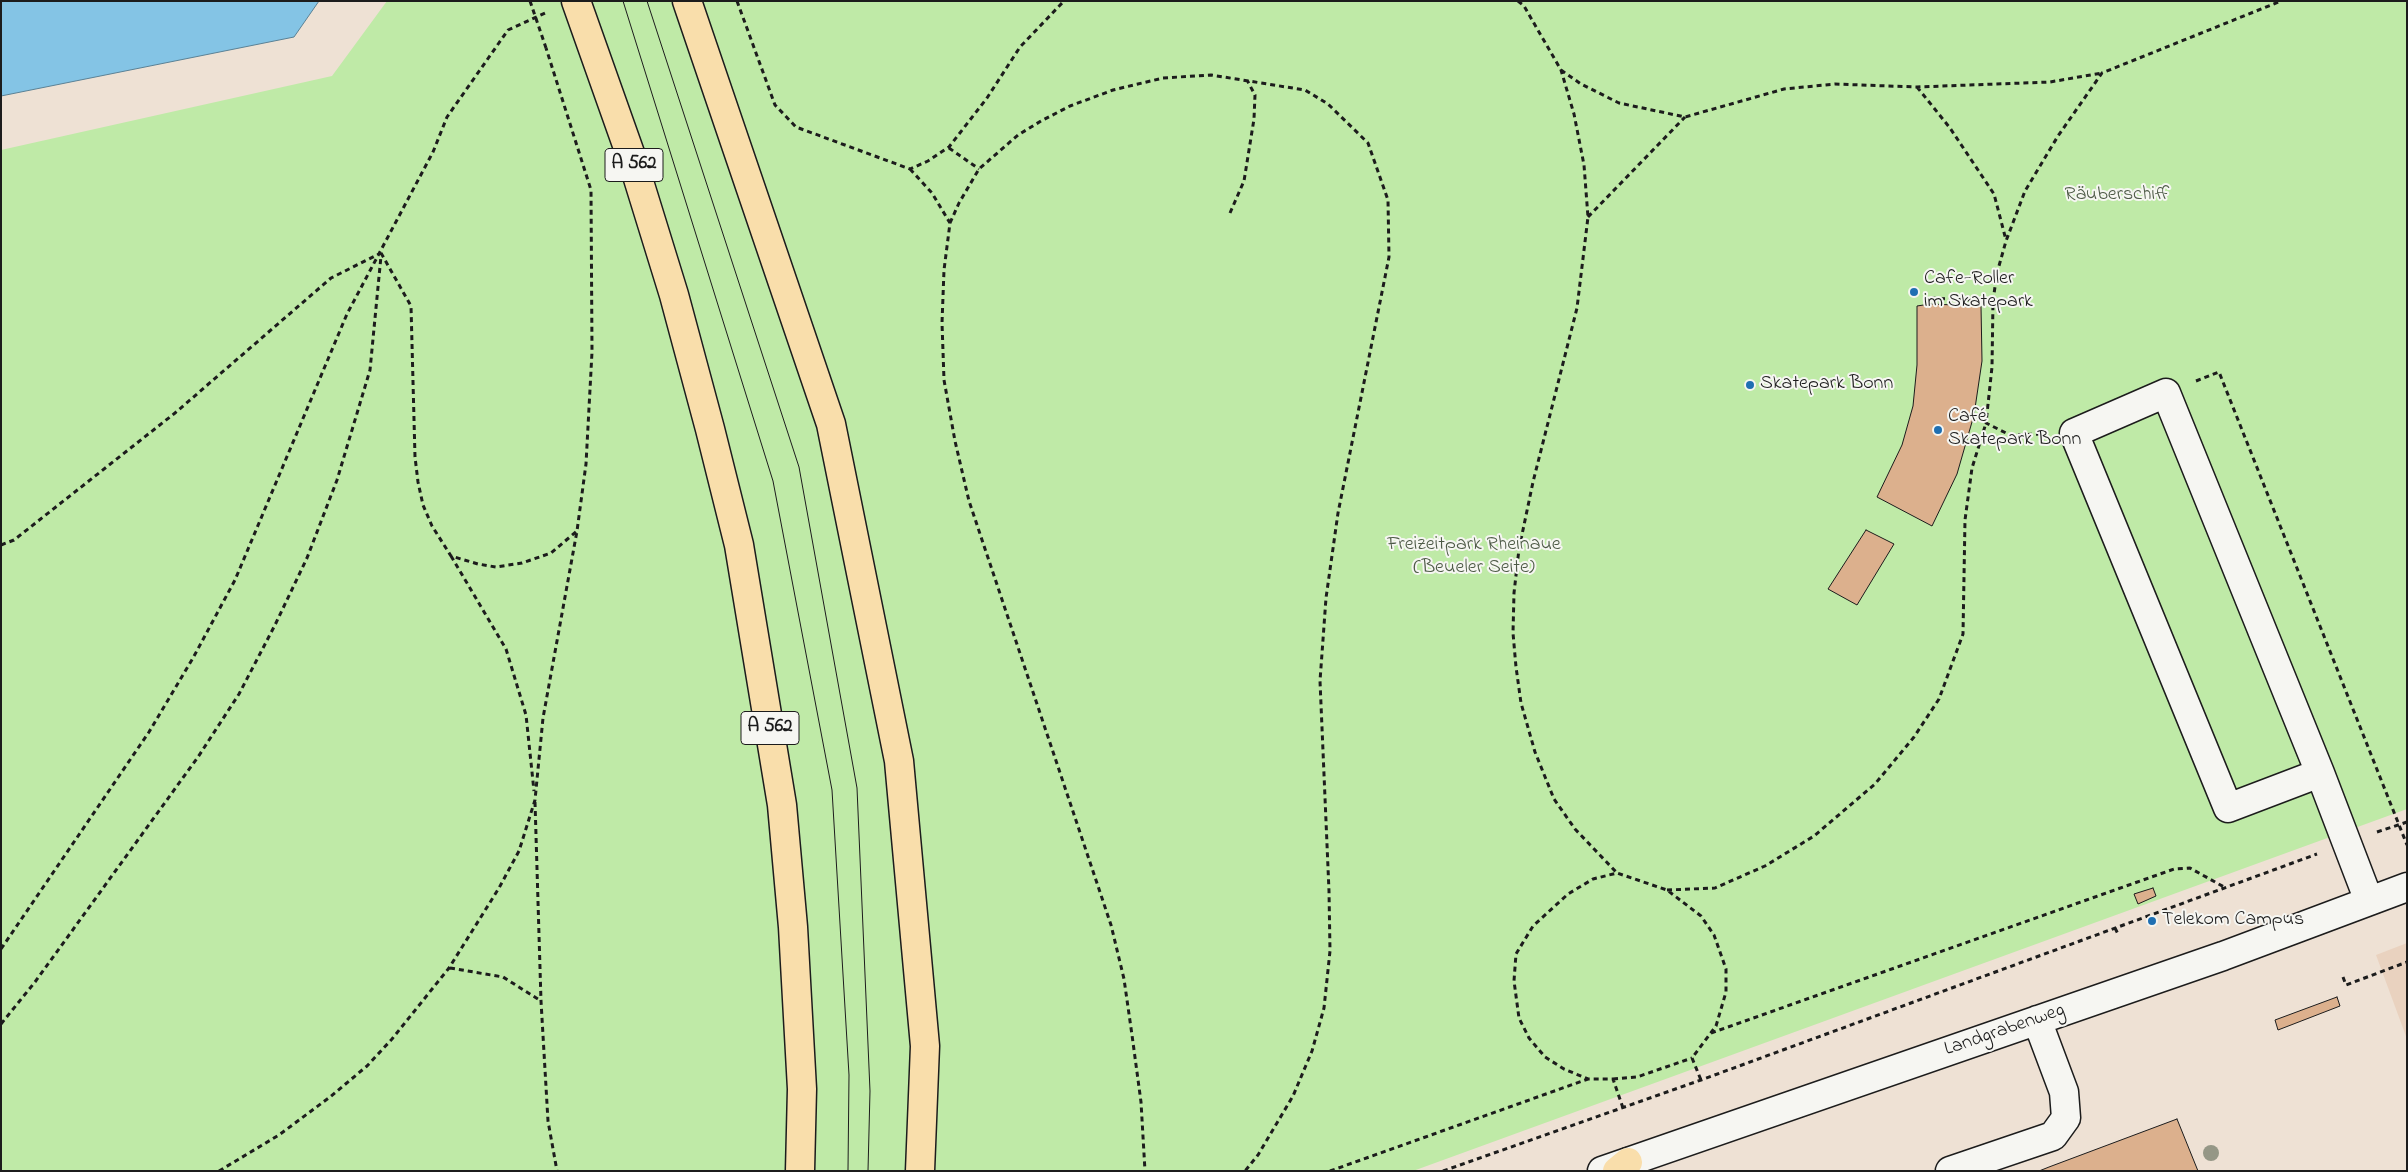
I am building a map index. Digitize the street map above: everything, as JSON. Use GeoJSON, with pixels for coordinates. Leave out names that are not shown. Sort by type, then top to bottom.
{"type":"FeatureCollection","features":[{"type":"Feature","properties":{"kind":"highway"},"geometry":{"type":"LineString","coordinates":[[687,1],[831,424],[897,752],[925,1046],[920,1171]]}},
{"type":"Feature","properties":{"kind":"highway","name":"A 562"},"geometry":{"type":"LineString","coordinates":[[565,5],[588,36],[632,159],[674,295],[739,545],[783,814],[793,927],[802,1089],[800,1171]]}},
{"type":"Feature","properties":{"kind":"street"},"geometry":{"type":"LineString","coordinates":[[2320,773],[2228,808],[2074,433],[2166,393],[2320,773],[2369,901]]}},
{"type":"Feature","properties":{"kind":"street","name":"Landgrabenweg"},"geometry":{"type":"LineString","coordinates":[[1602,1171],[1622,1166],[2223,956],[2407,887]]}},
{"type":"Feature","properties":{"kind":"street"},"geometry":{"type":"LineString","coordinates":[[1950,1171],[2053,1136],[2066,1118],[2064,1092],[2037,1020]]}},
{"type":"Feature","properties":{"kind":"path"},"geometry":{"type":"LineString","coordinates":[[219,1171],[279,1135],[330,1097],[367,1066],[392,1039],[449,968],[499,888],[519,851],[535,800],[543,718],[578,531],[586,464],[592,352],[592,190],[530,1]]}},
{"type":"Feature","properties":{"kind":"path"},"geometry":{"type":"LineString","coordinates":[[737,1],[775,105],[796,127],[910,169],[932,194],[950,223]]}},
{"type":"Feature","properties":{"kind":"path"},"geometry":{"type":"LineString","coordinates":[[910,169],[928,161],[949,147],[987,98],[1020,47],[1064,1]]}},
{"type":"Feature","properties":{"kind":"path"},"geometry":{"type":"LineString","coordinates":[[1520,1],[1561,70],[1576,122],[1584,165],[1588,216],[1577,308],[1533,482],[1519,549],[1514,593],[1513,633],[1521,703],[1535,752],[1554,799],[1575,829],[1617,873],[1668,890],[1701,916],[1714,936],[1726,969],[1726,992],[1716,1026],[1692,1058],[1637,1077],[1613,1079],[1588,1078],[1564,1069],[1545,1057],[1528,1038],[1519,1018],[1514,981],[1516,954],[1533,926],[1568,894],[1593,879],[1617,873]]}},
{"type":"Feature","properties":{"kind":"path"},"geometry":{"type":"LineString","coordinates":[[1561,70],[1581,84],[1619,103],[1685,117],[1784,89],[1835,84],[1917,87],[2050,82],[2102,73],[2281,1]]}},
{"type":"Feature","properties":{"kind":"path"},"geometry":{"type":"LineString","coordinates":[[1,950],[149,732],[194,658],[236,580],[347,314],[433,152],[447,117],[508,30],[565,5]]}},
{"type":"Feature","properties":{"kind":"path"},"geometry":{"type":"LineString","coordinates":[[1668,890],[1715,888],[1773,861],[1814,836],[1875,784],[1914,737],[1939,699],[1963,634],[1965,520],[1972,468],[1986,423],[1992,367],[1993,301],[1997,273],[2006,241],[2025,191],[2058,136],[2102,73]]}},
{"type":"Feature","properties":{"kind":"path"},"geometry":{"type":"LineString","coordinates":[[1145,1171],[1141,1102],[1132,1035],[1124,978],[1111,925],[968,501],[944,380],[942,323],[944,270],[950,223],[959,203],[979,169],[1018,135],[1070,106],[1113,90],[1163,78],[1211,75],[1306,90],[1328,104],[1368,143],[1388,200],[1389,257],[1338,514],[1326,598],[1320,680],[1329,882],[1330,951],[1324,1008],[1312,1051],[1293,1096],[1258,1155],[1244,1171]]}},
{"type":"Feature","properties":{"kind":"path"},"geometry":{"type":"LineString","coordinates":[[1230,213],[1244,180],[1254,119],[1255,94],[1247,80]]}},
{"type":"Feature","properties":{"kind":"path"},"geometry":{"type":"LineString","coordinates":[[1917,87],[1950,128],[1994,194],[2006,241]]}},
{"type":"Feature","properties":{"kind":"path"},"geometry":{"type":"LineString","coordinates":[[1588,216],[1685,117]]}},
{"type":"Feature","properties":{"kind":"path"},"geometry":{"type":"LineString","coordinates":[[949,147],[979,169]]}},
{"type":"Feature","properties":{"kind":"path"},"geometry":{"type":"LineString","coordinates":[[1,545],[14,540],[168,419],[331,278],[381,253]]}},
{"type":"Feature","properties":{"kind":"path"},"geometry":{"type":"LineString","coordinates":[[381,253],[411,306],[415,457],[423,505],[432,526],[506,649],[526,715],[535,800],[541,1001],[548,1121],[557,1171]]}},
{"type":"Feature","properties":{"kind":"path"},"geometry":{"type":"LineString","coordinates":[[1,1024],[34,982],[198,757],[239,694],[275,625],[307,558],[338,480],[370,370],[381,253]]}},
{"type":"Feature","properties":{"kind":"path"},"geometry":{"type":"LineString","coordinates":[[1931,298],[1993,301]]}},
{"type":"Feature","properties":{"kind":"path"},"geometry":{"type":"LineString","coordinates":[[2166,393],[2219,372],[2407,846]]}},
{"type":"Feature","properties":{"kind":"path"},"geometry":{"type":"LineString","coordinates":[[1986,423],[2010,434],[2074,433]]}},
{"type":"Feature","properties":{"kind":"path"},"geometry":{"type":"LineString","coordinates":[[451,556],[478,564],[496,566],[522,563],[551,553],[578,531]]}},
{"type":"Feature","properties":{"kind":"path"},"geometry":{"type":"LineString","coordinates":[[2399,825],[2407,822]]}},
{"type":"Feature","properties":{"kind":"path"},"geometry":{"type":"LineString","coordinates":[[1443,1171],[1701,1080],[2347,843]]}},
{"type":"Feature","properties":{"kind":"path"},"geometry":{"type":"LineString","coordinates":[[1711,1033],[2174,869],[2190,868],[2224,887]]}},
{"type":"Feature","properties":{"kind":"path"},"geometry":{"type":"LineString","coordinates":[[2116,928],[2118,934]]}},
{"type":"Feature","properties":{"kind":"path"},"geometry":{"type":"LineString","coordinates":[[2344,977],[2346,985],[2407,962]]}},
{"type":"Feature","properties":{"kind":"path"},"geometry":{"type":"LineString","coordinates":[[449,968],[503,977],[541,1001]]}},
{"type":"Feature","properties":{"kind":"path"},"geometry":{"type":"LineString","coordinates":[[1692,1058],[1701,1080]]}},
{"type":"Feature","properties":{"kind":"path"},"geometry":{"type":"LineString","coordinates":[[1330,1171],[1588,1078]]}},
{"type":"Feature","properties":{"kind":"path"},"geometry":{"type":"LineString","coordinates":[[1613,1079],[1623,1108]]}},
{"type":"Feature","properties":{"kind":"shaded area"},"geometry":{"type":"Polygon","coordinates":[[[2407,943],[2407,1039],[2376,955],[2407,943]]]}},
{"type":"Feature","properties":{"kind":"green space","name":"Freizeitpark Rheinaue (Beueler Seite)"},"geometry":{"type":"Polygon","coordinates":[[[387,1],[2407,1],[2407,809],[1413,1171],[1,1171],[1,150],[332,76],[387,1]]]}},
{"type":"Feature","properties":{"kind":"water"},"geometry":{"type":"Polygon","coordinates":[[[1,1],[319,1],[294,37],[1,96],[1,1]]]}},
{"type":"Feature","properties":{"kind":"building","name":"Café Skatepark Bonn"},"geometry":{"type":"Polygon","coordinates":[[[1930,304],[1981,306],[1982,361],[1974,415],[1957,474],[1932,526],[1877,497],[1902,445],[1913,406],[1917,365],[1917,306],[1930,304]]]}},
{"type":"Feature","properties":{"kind":"building"},"geometry":{"type":"Polygon","coordinates":[[[1866,530],[1894,544],[1857,605],[1828,589],[1866,530]]]}},
{"type":"Feature","properties":{"kind":"building"},"geometry":{"type":"Polygon","coordinates":[[[2153,888],[2156,896],[2138,904],[2134,894],[2153,888]]]}},
{"type":"Feature","properties":{"kind":"building"},"geometry":{"type":"Polygon","coordinates":[[[2337,997],[2340,1006],[2278,1030],[2275,1020],[2337,997]]]}},
{"type":"Feature","properties":{"kind":"building"},"geometry":{"type":"Polygon","coordinates":[[[2177,1119],[2198,1171],[2039,1171],[2049,1167],[2177,1119]]]}},
{"type":"Feature","properties":{"kind":"tram line"},"geometry":{"type":"LineString","coordinates":[[623,1],[773,481],[832,790],[849,1075],[848,1171]]}},
{"type":"Feature","properties":{"kind":"tram line"},"geometry":{"type":"LineString","coordinates":[[647,1],[799,467],[857,788],[870,1091],[868,1171]]}},
{"type":"Feature","properties":{"kind":"place","name":"Cafe-Roller im Skatepark"},"geometry":{"type":"Point","coordinates":[1914,292]}},
{"type":"Feature","properties":{"kind":"place","name":"Skatepark Bonn"},"geometry":{"type":"Point","coordinates":[1750,385]}},
{"type":"Feature","properties":{"kind":"place","name":"Café Skatepark Bonn"},"geometry":{"type":"Point","coordinates":[1938,430]}},
{"type":"Feature","properties":{"kind":"place","name":"Telekom Campus"},"geometry":{"type":"Point","coordinates":[2152,921]}},
{"type":"Feature","properties":{"kind":"park label","name":"Räuberschiff"},"geometry":{"type":"Point","coordinates":[2117,196]}}]}
